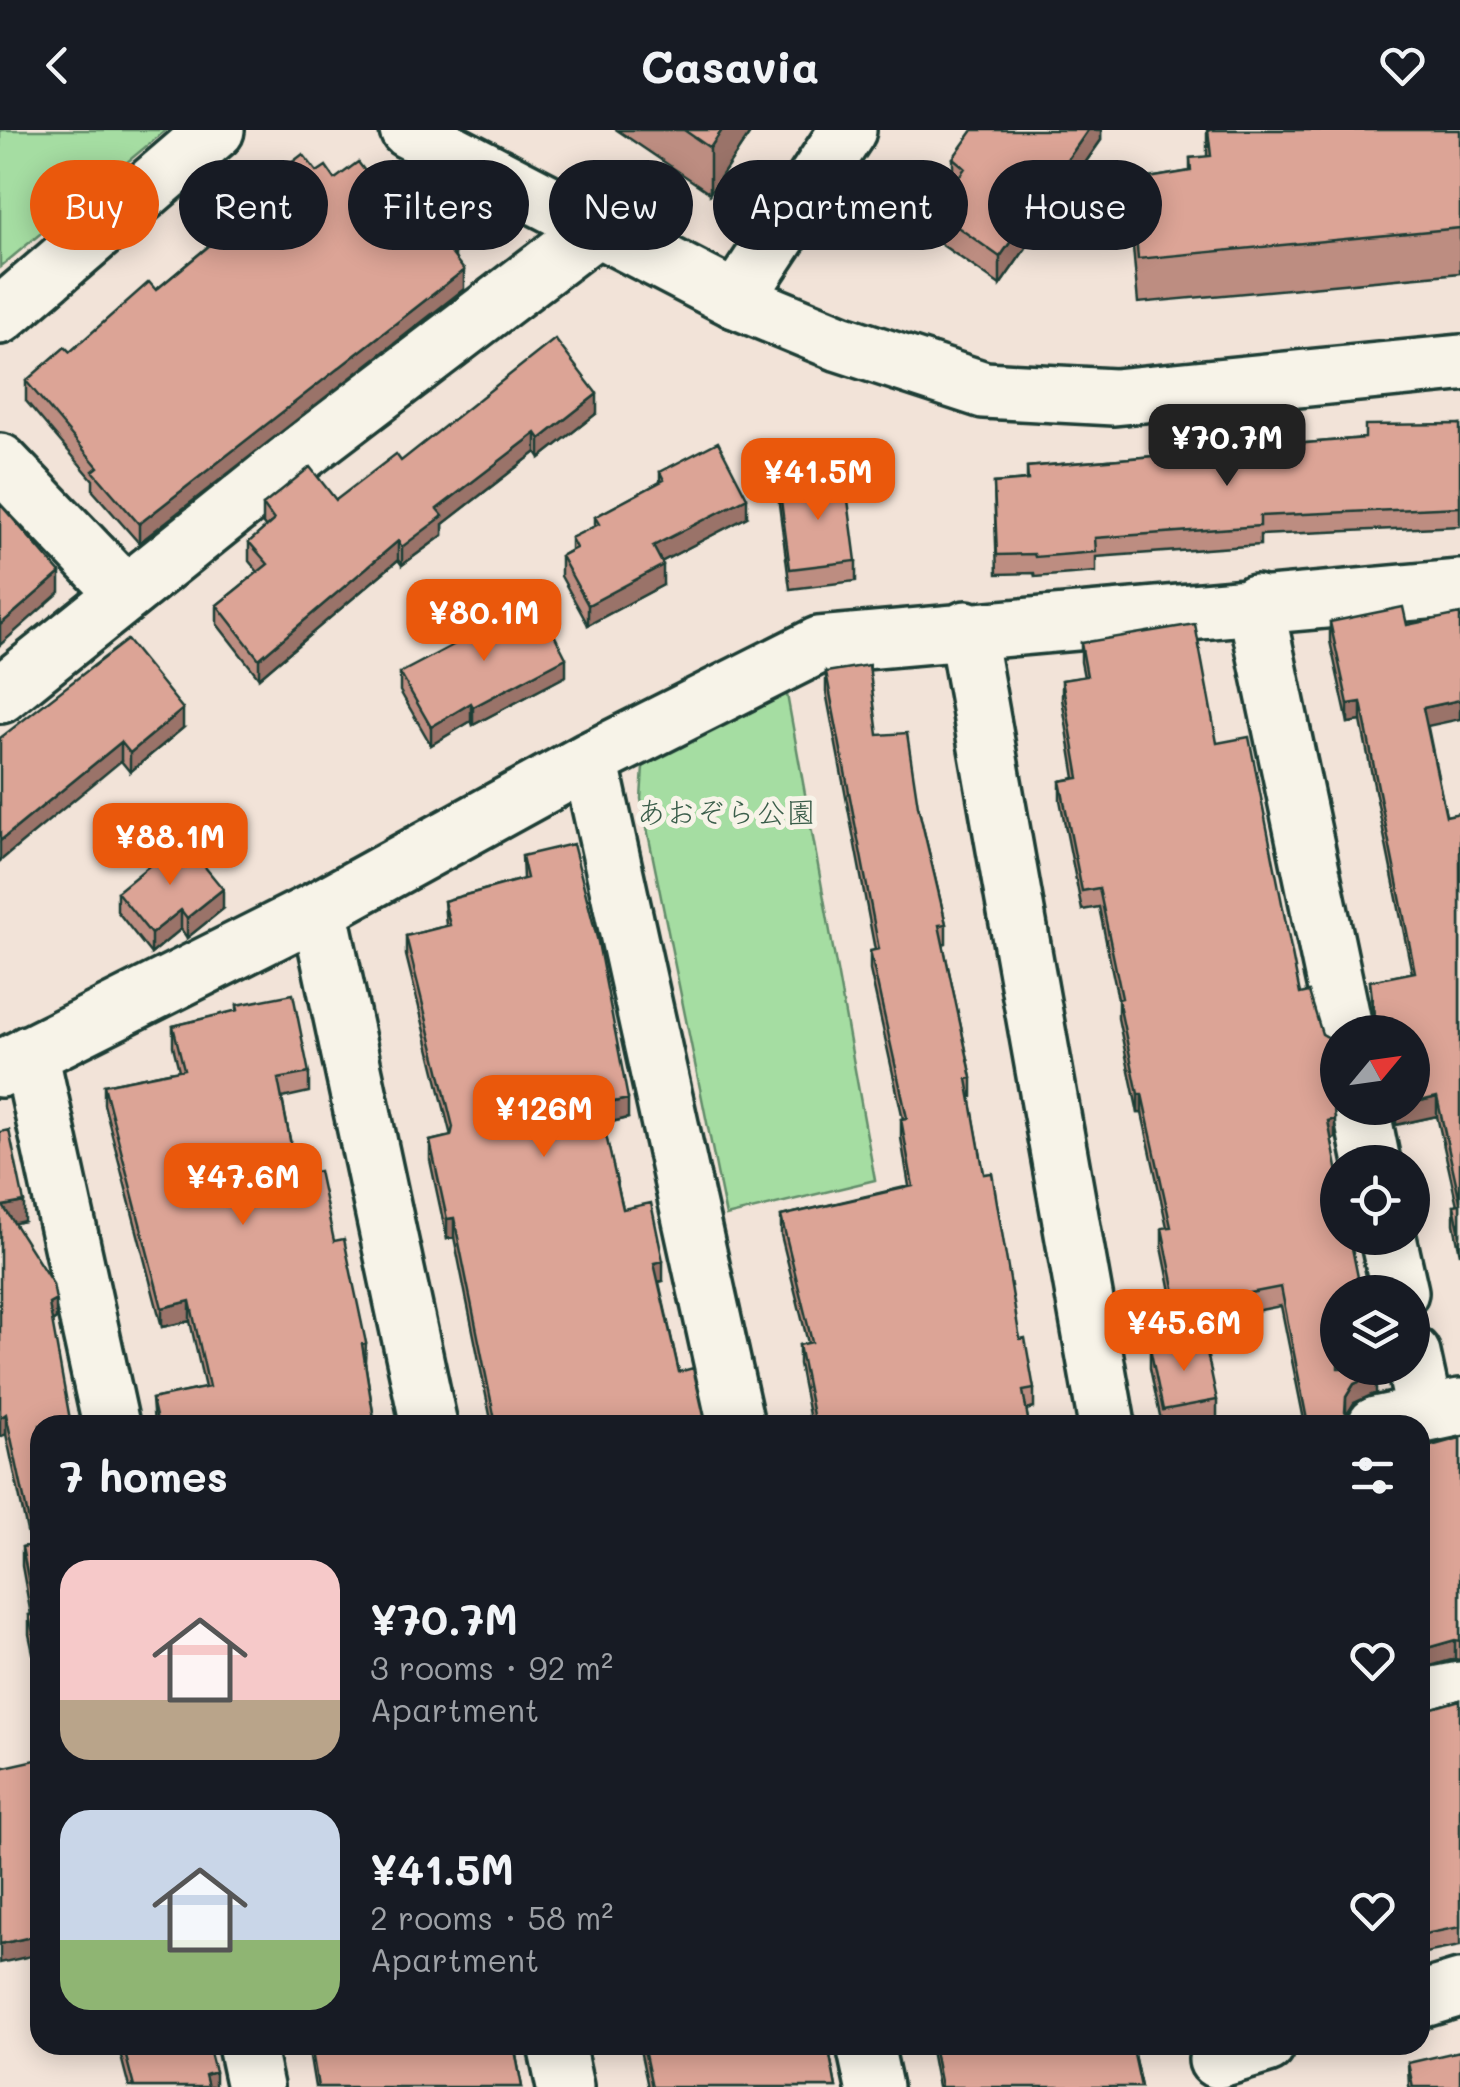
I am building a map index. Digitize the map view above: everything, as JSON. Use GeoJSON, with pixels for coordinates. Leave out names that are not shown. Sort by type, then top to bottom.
{"type":"FeatureCollection","features":[{"type":"Feature","properties":{"kind":"street"},"geometry":{"type":"LineString","coordinates":[[0,316],[216,130]]}},
{"type":"Feature","properties":{"kind":"street"},"geometry":{"type":"LineString","coordinates":[[408,130],[549,202]]}},
{"type":"Feature","properties":{"kind":"street"},"geometry":{"type":"LineString","coordinates":[[736,300],[848,130]]}},
{"type":"Feature","properties":{"kind":"street"},"geometry":{"type":"LineString","coordinates":[[0,695],[125,593],[568,250]]}},
{"type":"Feature","properties":{"kind":"street"},"geometry":{"type":"LineString","coordinates":[[641,250],[736,300],[840,343],[984,390],[1114,397],[1460,363]]}},
{"type":"Feature","properties":{"kind":"street"},"geometry":{"type":"LineString","coordinates":[[0,462],[125,593]]}},
{"type":"Feature","properties":{"kind":"street"},"geometry":{"type":"LineString","coordinates":[[108,1415],[15,1061],[318,909],[590,760],[819,645],[1460,588]]}},
{"type":"Feature","properties":{"kind":"street"},"geometry":{"type":"LineString","coordinates":[[1255,604],[1341,1015]]}},
{"type":"Feature","properties":{"kind":"street"},"geometry":{"type":"LineString","coordinates":[[966,629],[1105,1415]]}},
{"type":"Feature","properties":{"kind":"street"},"geometry":{"type":"LineString","coordinates":[[590,760],[734,1415]]}},
{"type":"Feature","properties":{"kind":"street"},"geometry":{"type":"LineString","coordinates":[[318,909],[426,1415]]}},
{"type":"Feature","properties":{"kind":"street"},"geometry":{"type":"LineString","coordinates":[[1416,1385],[1420,1415]]}},
{"type":"Feature","properties":{"kind":"street"},"geometry":{"type":"LineString","coordinates":[[1430,1696],[1460,1690]]}},
{"type":"Feature","properties":{"kind":"street"},"geometry":{"type":"LineString","coordinates":[[1430,1997],[1460,1988]]}},
{"type":"Feature","properties":{"kind":"street"},"geometry":{"type":"LineString","coordinates":[[248,2055],[255,2087]]}},
{"type":"Feature","properties":{"kind":"street"},"geometry":{"type":"LineString","coordinates":[[558,2055],[565,2087]]}},
{"type":"Feature","properties":{"kind":"street"},"geometry":{"type":"LineString","coordinates":[[867,2055],[874,2087]]}},
{"type":"Feature","properties":{"kind":"green space"},"geometry":{"type":"Polygon","coordinates":[[[0,130],[166,130],[130,160],[30,160],[30,242],[0,267],[0,130]]]}},
{"type":"Feature","properties":{"kind":"green space","name":"あおぞら公園"},"geometry":{"type":"Polygon","coordinates":[[[786,689],[875,1180],[726,1216],[641,799],[643,767],[786,689]]]}},
{"type":"Feature","properties":{"kind":"building"},"geometry":{"type":"Polygon","coordinates":[[[684,130],[722,130],[710,148],[684,130]]]}},
{"type":"Feature","properties":{"kind":"building"},"geometry":{"type":"Polygon","coordinates":[[[973,130],[1088,130],[1067,160],[988,160],[988,249],[968,234],[968,160],[953,158],[973,130]]]}},
{"type":"Feature","properties":{"kind":"building"},"geometry":{"type":"Polygon","coordinates":[[[1208,130],[1460,130],[1460,228],[1138,259],[1137,250],[1162,250],[1162,176],[1191,171],[1190,158],[1211,156],[1208,130]]]}},
{"type":"Feature","properties":{"kind":"building"},"geometry":{"type":"Polygon","coordinates":[[[328,169],[335,179],[348,169],[348,250],[449,250],[464,270],[139,524],[93,471],[98,467],[26,381],[65,347],[70,352],[149,282],[156,290],[204,250],[328,250],[328,169]]]}},
{"type":"Feature","properties":{"kind":"building"},"geometry":{"type":"Polygon","coordinates":[[[555,339],[597,394],[540,439],[536,433],[437,509],[443,516],[402,547],[398,541],[259,659],[217,605],[268,564],[249,542],[274,520],[263,505],[310,467],[336,500],[396,454],[401,461],[555,339]]]}},
{"type":"Feature","properties":{"kind":"building"},"geometry":{"type":"Polygon","coordinates":[[[1460,424],[1460,507],[1260,516],[1260,526],[1095,538],[1096,552],[1035,557],[997,555],[994,483],[1028,480],[1027,467],[1365,438],[1365,425],[1460,424]]]}},
{"type":"Feature","properties":{"kind":"building"},"geometry":{"type":"Polygon","coordinates":[[[718,442],[747,498],[653,546],[663,565],[588,605],[561,556],[576,548],[571,538],[599,524],[595,517],[664,480],[660,472],[718,442]]]}},
{"type":"Feature","properties":{"kind":"building"},"geometry":{"type":"Polygon","coordinates":[[[845,477],[856,561],[790,569],[779,485],[845,477]]]}},
{"type":"Feature","properties":{"kind":"building"},"geometry":{"type":"Polygon","coordinates":[[[0,504],[60,573],[0,625],[0,504]]]}},
{"type":"Feature","properties":{"kind":"building"},"geometry":{"type":"Polygon","coordinates":[[[537,601],[566,658],[473,707],[471,703],[431,727],[400,673],[537,601]]]}},
{"type":"Feature","properties":{"kind":"building"},"geometry":{"type":"Polygon","coordinates":[[[1403,607],[1407,625],[1460,614],[1460,700],[1423,708],[1446,816],[1460,813],[1460,1201],[1437,1097],[1430,1099],[1430,1015],[1374,1015],[1370,981],[1415,972],[1361,702],[1348,704],[1330,622],[1403,607]]]}},
{"type":"Feature","properties":{"kind":"building"},"geometry":{"type":"Polygon","coordinates":[[[1195,624],[1217,743],[1249,737],[1300,994],[1309,992],[1320,1028],[1320,1125],[1329,1125],[1333,1145],[1320,1145],[1320,1255],[1353,1255],[1358,1275],[1320,1275],[1320,1385],[1353,1385],[1346,1397],[1347,1415],[1306,1415],[1281,1287],[1178,1307],[1162,1228],[1171,1227],[1142,1094],[1138,1094],[1099,888],[1082,891],[1060,781],[1079,778],[1062,680],[1087,676],[1081,643],[1195,624]]]}},
{"type":"Feature","properties":{"kind":"building"},"geometry":{"type":"Polygon","coordinates":[[[127,640],[183,709],[130,753],[121,742],[0,841],[0,738],[127,640]]]}},
{"type":"Feature","properties":{"kind":"building"},"geometry":{"type":"Polygon","coordinates":[[[869,665],[878,735],[907,733],[918,806],[946,924],[939,925],[972,1078],[967,1079],[984,1174],[992,1173],[1020,1339],[1025,1338],[1034,1389],[1023,1391],[1027,1415],[813,1415],[799,1345],[812,1342],[781,1216],[913,1186],[901,1119],[907,1118],[870,951],[879,949],[826,672],[869,665]]]}},
{"type":"Feature","properties":{"kind":"building"},"geometry":{"type":"Polygon","coordinates":[[[182,839],[223,889],[187,918],[181,910],[151,934],[117,892],[182,839]]]}},
{"type":"Feature","properties":{"kind":"building"},"geometry":{"type":"Polygon","coordinates":[[[573,844],[598,942],[628,1099],[599,1105],[623,1209],[651,1203],[663,1261],[654,1263],[679,1372],[693,1368],[704,1415],[494,1415],[454,1218],[447,1219],[430,1141],[451,1136],[453,1127],[406,936],[450,925],[444,901],[527,878],[522,856],[573,844]]]}},
{"type":"Feature","properties":{"kind":"building"},"geometry":{"type":"Polygon","coordinates":[[[293,994],[309,1073],[278,1079],[297,1176],[319,1171],[334,1241],[344,1239],[366,1343],[362,1344],[373,1415],[156,1415],[152,1399],[209,1387],[190,1301],[162,1308],[104,1085],[184,1069],[173,1026],[238,1010],[237,1005],[293,994]]]}},
{"type":"Feature","properties":{"kind":"building"},"geometry":{"type":"Polygon","coordinates":[[[9,1130],[24,1202],[3,1206],[53,1284],[56,1300],[49,1304],[69,1415],[30,1415],[30,1526],[6,1414],[0,1418],[0,1132],[9,1130]]]}},
{"type":"Feature","properties":{"kind":"building"},"geometry":{"type":"Polygon","coordinates":[[[1460,1204],[1460,1235],[1454,1205],[1460,1204]]]}},
{"type":"Feature","properties":{"kind":"building"},"geometry":{"type":"Polygon","coordinates":[[[1204,1338],[1217,1400],[1163,1410],[1150,1348],[1204,1338]]]}},
{"type":"Feature","properties":{"kind":"building"},"geometry":{"type":"Polygon","coordinates":[[[1460,1438],[1460,1641],[1430,1647],[1430,1446],[1460,1438]]]}},
{"type":"Feature","properties":{"kind":"building"},"geometry":{"type":"Polygon","coordinates":[[[30,1546],[30,1588],[22,1547],[30,1546]]]}},
{"type":"Feature","properties":{"kind":"building"},"geometry":{"type":"Polygon","coordinates":[[[1460,1700],[1460,1927],[1430,1933],[1430,1709],[1460,1700]]]}},
{"type":"Feature","properties":{"kind":"building"},"geometry":{"type":"Polygon","coordinates":[[[30,1761],[30,1937],[0,1944],[0,1768],[30,1761]]]}},
{"type":"Feature","properties":{"kind":"building"},"geometry":{"type":"Polygon","coordinates":[[[1460,2051],[1460,2087],[1413,2087],[1408,2063],[1460,2051]]]}},
{"type":"Feature","properties":{"kind":"building"},"geometry":{"type":"Polygon","coordinates":[[[126,2055],[211,2055],[215,2072],[205,2075],[208,2087],[134,2087],[126,2055]]]}},
{"type":"Feature","properties":{"kind":"building"},"geometry":{"type":"Polygon","coordinates":[[[313,2055],[516,2055],[522,2087],[318,2087],[313,2055]]]}},
{"type":"Feature","properties":{"kind":"building"},"geometry":{"type":"Polygon","coordinates":[[[645,2055],[830,2055],[836,2087],[652,2087],[645,2055]]]}},
{"type":"Feature","properties":{"kind":"building"},"geometry":{"type":"Polygon","coordinates":[[[935,2055],[1134,2055],[1141,2087],[941,2087],[935,2055]]]}}]}
